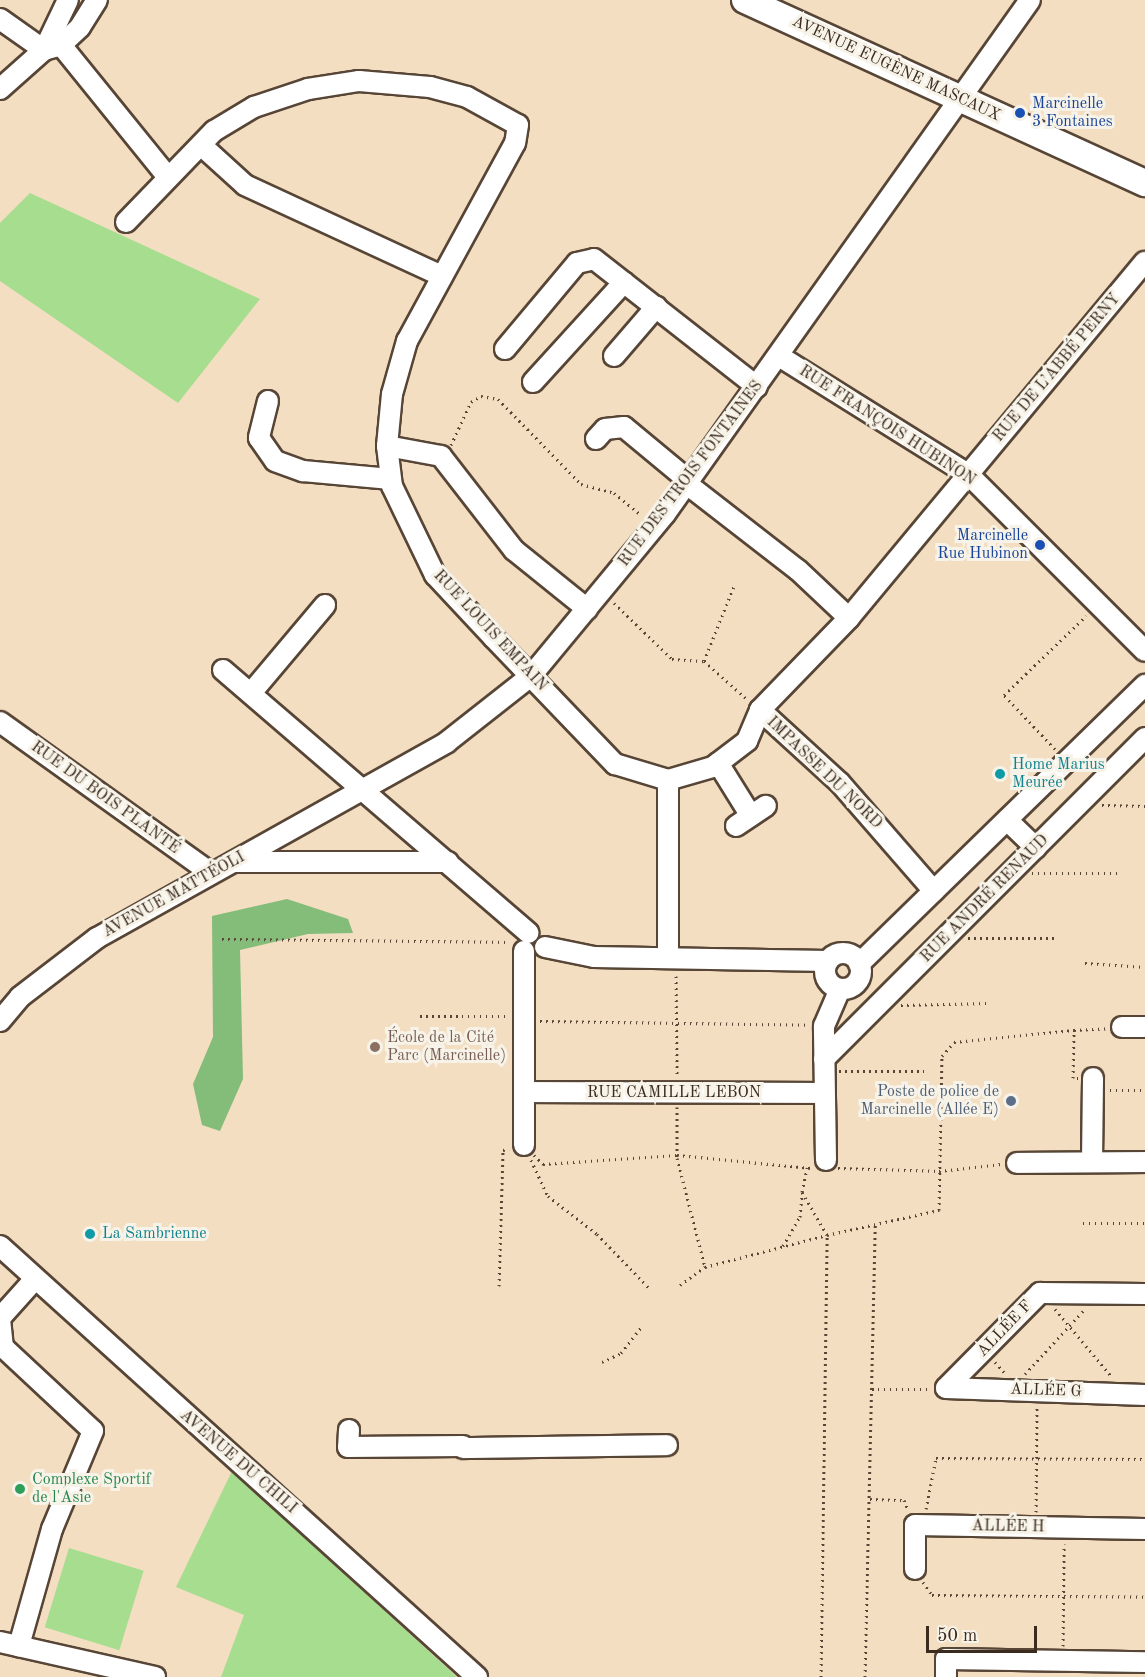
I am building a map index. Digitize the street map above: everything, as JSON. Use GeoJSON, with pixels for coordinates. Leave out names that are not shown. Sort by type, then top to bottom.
{"type":"FeatureCollection","features":[{"type":"Feature","properties":{"kind":"main road","name":"AVENUE EUGÈNE MASCAUX"},"geometry":{"type":"LineString","coordinates":[[745,0],[1145,183]]}},
{"type":"Feature","properties":{"kind":"street"},"geometry":{"type":"LineString","coordinates":[[52,48],[68,0]]}},
{"type":"Feature","properties":{"kind":"street"},"geometry":{"type":"LineString","coordinates":[[0,89],[94,11],[97,0]]}},
{"type":"Feature","properties":{"kind":"street","name":"RUE DES TROIS FONTAINES"},"geometry":{"type":"LineString","coordinates":[[363,789],[447,742],[531,676],[655,527],[688,483],[1030,0]]}},
{"type":"Feature","properties":{"kind":"street"},"geometry":{"type":"LineString","coordinates":[[0,19],[52,48],[166,176]]}},
{"type":"Feature","properties":{"kind":"street","name":"RUE LOUIS EMPAIN"},"geometry":{"type":"LineString","coordinates":[[201,145],[254,107],[347,82],[430,87],[511,118],[520,132],[407,341],[392,394],[387,446],[391,478],[405,521],[435,575],[615,764],[668,780]]}},
{"type":"Feature","properties":{"kind":"street"},"geometry":{"type":"LineString","coordinates":[[126,222],[166,176],[201,145],[245,184],[442,276]]}},
{"type":"Feature","properties":{"kind":"street"},"geometry":{"type":"LineString","coordinates":[[505,348],[577,263],[594,259],[757,387]]}},
{"type":"Feature","properties":{"kind":"street","name":"RUE DE L’ABBÉ PERNY"},"geometry":{"type":"LineString","coordinates":[[968,474],[1145,262]]}},
{"type":"Feature","properties":{"kind":"street"},"geometry":{"type":"LineString","coordinates":[[533,382],[624,282]]}},
{"type":"Feature","properties":{"kind":"street"},"geometry":{"type":"LineString","coordinates":[[614,356],[656,307]]}},
{"type":"Feature","properties":{"kind":"street","name":"RUE FRANÇOIS HUBINON"},"geometry":{"type":"LineString","coordinates":[[779,356],[968,474],[1145,651]]}},
{"type":"Feature","properties":{"kind":"street"},"geometry":{"type":"LineString","coordinates":[[268,401],[259,438],[275,461],[303,471],[391,478]]}},
{"type":"Feature","properties":{"kind":"street"},"geometry":{"type":"LineString","coordinates":[[596,439],[614,426],[624,428],[688,483],[798,570],[849,618]]}},
{"type":"Feature","properties":{"kind":"street"},"geometry":{"type":"LineString","coordinates":[[387,446],[445,460],[514,550],[587,609]]}},
{"type":"Feature","properties":{"kind":"street"},"geometry":{"type":"LineString","coordinates":[[672,959],[668,780],[718,764],[747,741],[760,710],[849,618],[968,474]]}},
{"type":"Feature","properties":{"kind":"street"},"geometry":{"type":"LineString","coordinates":[[251,693],[325,605]]}},
{"type":"Feature","properties":{"kind":"street"},"geometry":{"type":"LineString","coordinates":[[223,670],[448,862],[525,942],[535,956],[545,947],[594,957],[672,959],[828,961],[847,954],[859,964]]}},
{"type":"Feature","properties":{"kind":"street"},"geometry":{"type":"LineString","coordinates":[[826,1165],[824,1026],[840,989],[858,980],[859,964],[1145,685]]}},
{"type":"Feature","properties":{"kind":"street","name":"IMPASSE DU NORD"},"geometry":{"type":"LineString","coordinates":[[760,710],[840,783],[934,891]]}},
{"type":"Feature","properties":{"kind":"street","name":"RUE DU BOIS PLANTÉ"},"geometry":{"type":"LineString","coordinates":[[0,722],[211,873]]}},
{"type":"Feature","properties":{"kind":"street","name":"RUE ANDRÉ RENAUD"},"geometry":{"type":"LineString","coordinates":[[824,1065],[878,1005],[1145,738]]}},
{"type":"Feature","properties":{"kind":"street"},"geometry":{"type":"LineString","coordinates":[[718,764],[751,816]]}},
{"type":"Feature","properties":{"kind":"street","name":"AVENUE MATTÉOLI"},"geometry":{"type":"LineString","coordinates":[[0,1021],[20,997],[97,938],[363,789]]}},
{"type":"Feature","properties":{"kind":"street"},"geometry":{"type":"LineString","coordinates":[[1007,820],[1036,848]]}},
{"type":"Feature","properties":{"kind":"street"},"geometry":{"type":"LineString","coordinates":[[232,862],[448,862]]}},
{"type":"Feature","properties":{"kind":"street"},"geometry":{"type":"LineString","coordinates":[[524,1145],[525,942]]}},
{"type":"Feature","properties":{"kind":"street"},"geometry":{"type":"LineString","coordinates":[[828,961],[826,979],[840,989]]}},
{"type":"Feature","properties":{"kind":"street"},"geometry":{"type":"LineString","coordinates":[[1122,1027],[1145,1028]]}},
{"type":"Feature","properties":{"kind":"street"},"geometry":{"type":"LineString","coordinates":[[1092,1162],[1093,1084]]}},
{"type":"Feature","properties":{"kind":"street","name":"RUE CAMILLE LEBON"},"geometry":{"type":"LineString","coordinates":[[525,1092],[824,1093]]}},
{"type":"Feature","properties":{"kind":"street"},"geometry":{"type":"LineString","coordinates":[[1017,1163],[1145,1162]]}},
{"type":"Feature","properties":{"kind":"street","name":"AVENUE DU CHILI"},"geometry":{"type":"LineString","coordinates":[[0,1246],[477,1677]]}},
{"type":"Feature","properties":{"kind":"street"},"geometry":{"type":"LineString","coordinates":[[35,1279],[0,1327],[3,1347],[93,1431],[52,1529],[9,1644],[155,1677]]}},
{"type":"Feature","properties":{"kind":"street","name":"ALLÉE F"},"geometry":{"type":"LineString","coordinates":[[946,1389],[1040,1293],[1145,1294]]}},
{"type":"Feature","properties":{"kind":"street","name":"ALLÉE G"},"geometry":{"type":"LineString","coordinates":[[946,1389],[1038,1390],[1136,1395]]}},
{"type":"Feature","properties":{"kind":"street"},"geometry":{"type":"LineString","coordinates":[[349,1430],[348,1447],[667,1445]]}},
{"type":"Feature","properties":{"kind":"street"},"geometry":{"type":"LineString","coordinates":[[915,1569],[919,1525]]}},
{"type":"Feature","properties":{"kind":"street","name":"ALLÉE H"},"geometry":{"type":"LineString","coordinates":[[919,1525],[1145,1529]]}},
{"type":"Feature","properties":{"kind":"street"},"geometry":{"type":"LineString","coordinates":[[946,1677],[946,1659],[1010,1668],[1063,1660],[1145,1662]]}},
{"type":"Feature","properties":{"kind":"path"},"geometry":{"type":"LineString","coordinates":[[445,460],[471,402],[481,396],[498,399],[581,484],[614,493],[655,527]]}},
{"type":"Feature","properties":{"kind":"path"},"geometry":{"type":"LineString","coordinates":[[704,661],[734,586]]}},
{"type":"Feature","properties":{"kind":"path"},"geometry":{"type":"LineString","coordinates":[[602,591],[672,659],[704,661],[760,710]]}},
{"type":"Feature","properties":{"kind":"path"},"geometry":{"type":"LineString","coordinates":[[1063,758],[1004,696],[1094,609]]}},
{"type":"Feature","properties":{"kind":"path"},"geometry":{"type":"LineString","coordinates":[[1078,805],[1145,806]]}},
{"type":"Feature","properties":{"kind":"path"},"geometry":{"type":"LineString","coordinates":[[1011,873],[1121,873]]}},
{"type":"Feature","properties":{"kind":"path"},"geometry":{"type":"LineString","coordinates":[[946,938],[1054,938]]}},
{"type":"Feature","properties":{"kind":"path"},"geometry":{"type":"LineString","coordinates":[[222,939],[525,942]]}},
{"type":"Feature","properties":{"kind":"path"},"geometry":{"type":"LineString","coordinates":[[672,959],[677,1023],[677,1155],[705,1267]]}},
{"type":"Feature","properties":{"kind":"path"},"geometry":{"type":"LineString","coordinates":[[1085,963],[1145,967]]}},
{"type":"Feature","properties":{"kind":"path"},"geometry":{"type":"LineString","coordinates":[[878,1005],[986,1004]]}},
{"type":"Feature","properties":{"kind":"path"},"geometry":{"type":"LineString","coordinates":[[420,1016],[824,1026]]}},
{"type":"Feature","properties":{"kind":"path"},"geometry":{"type":"LineString","coordinates":[[680,1285],[705,1267],[827,1235],[939,1210],[942,1056],[954,1042],[1122,1027]]}},
{"type":"Feature","properties":{"kind":"path"},"geometry":{"type":"LineString","coordinates":[[1074,1030],[1073,1078],[1093,1084],[1145,1090]]}},
{"type":"Feature","properties":{"kind":"path"},"geometry":{"type":"LineString","coordinates":[[824,1065],[924,1071]]}},
{"type":"Feature","properties":{"kind":"path"},"geometry":{"type":"LineString","coordinates":[[502,1143],[524,1145],[543,1164],[677,1155],[808,1167],[826,1165],[939,1171],[1017,1163]]}},
{"type":"Feature","properties":{"kind":"path"},"geometry":{"type":"LineString","coordinates":[[499,1286],[503,1150],[524,1145]]}},
{"type":"Feature","properties":{"kind":"path"},"geometry":{"type":"LineString","coordinates":[[524,1145],[548,1196],[597,1234],[648,1287]]}},
{"type":"Feature","properties":{"kind":"path"},"geometry":{"type":"LineString","coordinates":[[783,1246],[800,1217],[802,1192],[808,1167]]}},
{"type":"Feature","properties":{"kind":"path"},"geometry":{"type":"LineString","coordinates":[[802,1192],[827,1235],[821,1677]]}},
{"type":"Feature","properties":{"kind":"path"},"geometry":{"type":"LineString","coordinates":[[1083,1223],[1145,1223]]}},
{"type":"Feature","properties":{"kind":"path"},"geometry":{"type":"LineString","coordinates":[[865,1677],[875,1224]]}},
{"type":"Feature","properties":{"kind":"path"},"geometry":{"type":"LineString","coordinates":[[1040,1293],[1136,1395]]}},
{"type":"Feature","properties":{"kind":"path"},"geometry":{"type":"LineString","coordinates":[[1022,1376],[1099,1294]]}},
{"type":"Feature","properties":{"kind":"path"},"geometry":{"type":"LineString","coordinates":[[602,1362],[621,1353],[642,1326]]}},
{"type":"Feature","properties":{"kind":"path"},"geometry":{"type":"LineString","coordinates":[[985,1349],[1007,1376]]}},
{"type":"Feature","properties":{"kind":"path"},"geometry":{"type":"LineString","coordinates":[[872,1389],[946,1389]]}},
{"type":"Feature","properties":{"kind":"path"},"geometry":{"type":"LineString","coordinates":[[1036,1527],[1038,1390]]}},
{"type":"Feature","properties":{"kind":"path"},"geometry":{"type":"LineString","coordinates":[[919,1525],[936,1458],[1145,1459]]}},
{"type":"Feature","properties":{"kind":"path"},"geometry":{"type":"LineString","coordinates":[[869,1499],[903,1500],[919,1525]]}},
{"type":"Feature","properties":{"kind":"path"},"geometry":{"type":"LineString","coordinates":[[1063,1660],[1064,1528]]}},
{"type":"Feature","properties":{"kind":"path"},"geometry":{"type":"LineString","coordinates":[[915,1569],[932,1596],[1145,1597]]}},
{"type":"Feature","properties":{"kind":"green space"},"geometry":{"type":"Polygon","coordinates":[[[30,193],[260,299],[178,403],[0,281],[0,223],[30,193]]]}},
{"type":"Feature","properties":{"kind":"green space"},"geometry":{"type":"Polygon","coordinates":[[[287,899],[348,919],[353,933],[308,934],[240,950],[243,1079],[220,1131],[202,1125],[193,1084],[213,1037],[212,916],[287,899]]]}},
{"type":"Feature","properties":{"kind":"green space"},"geometry":{"type":"Polygon","coordinates":[[[232,1471],[457,1677],[221,1677],[244,1615],[176,1587],[232,1471]]]}},
{"type":"Feature","properties":{"kind":"green space"},"geometry":{"type":"Polygon","coordinates":[[[69,1548],[144,1571],[119,1650],[45,1627],[69,1548]]]}},
{"type":"Feature","properties":{"kind":"place","name":"Marcinelle 3 Fontaines"},"geometry":{"type":"Point","coordinates":[1020,113]}},
{"type":"Feature","properties":{"kind":"place","name":"Marcinelle Rue Hubinon"},"geometry":{"type":"Point","coordinates":[1040,545]}},
{"type":"Feature","properties":{"kind":"place","name":"Home Marius Meurée"},"geometry":{"type":"Point","coordinates":[1000,774]}},
{"type":"Feature","properties":{"kind":"place","name":"École de la Cité Parc (Marcinelle)"},"geometry":{"type":"Point","coordinates":[375,1047]}},
{"type":"Feature","properties":{"kind":"place","name":"Poste de police de Marcinelle (Allée E)"},"geometry":{"type":"Point","coordinates":[1011,1101]}},
{"type":"Feature","properties":{"kind":"place","name":"La Sambrienne"},"geometry":{"type":"Point","coordinates":[90,1234]}},
{"type":"Feature","properties":{"kind":"place","name":"Complexe Sportif de l'Asie"},"geometry":{"type":"Point","coordinates":[20,1489]}}]}
